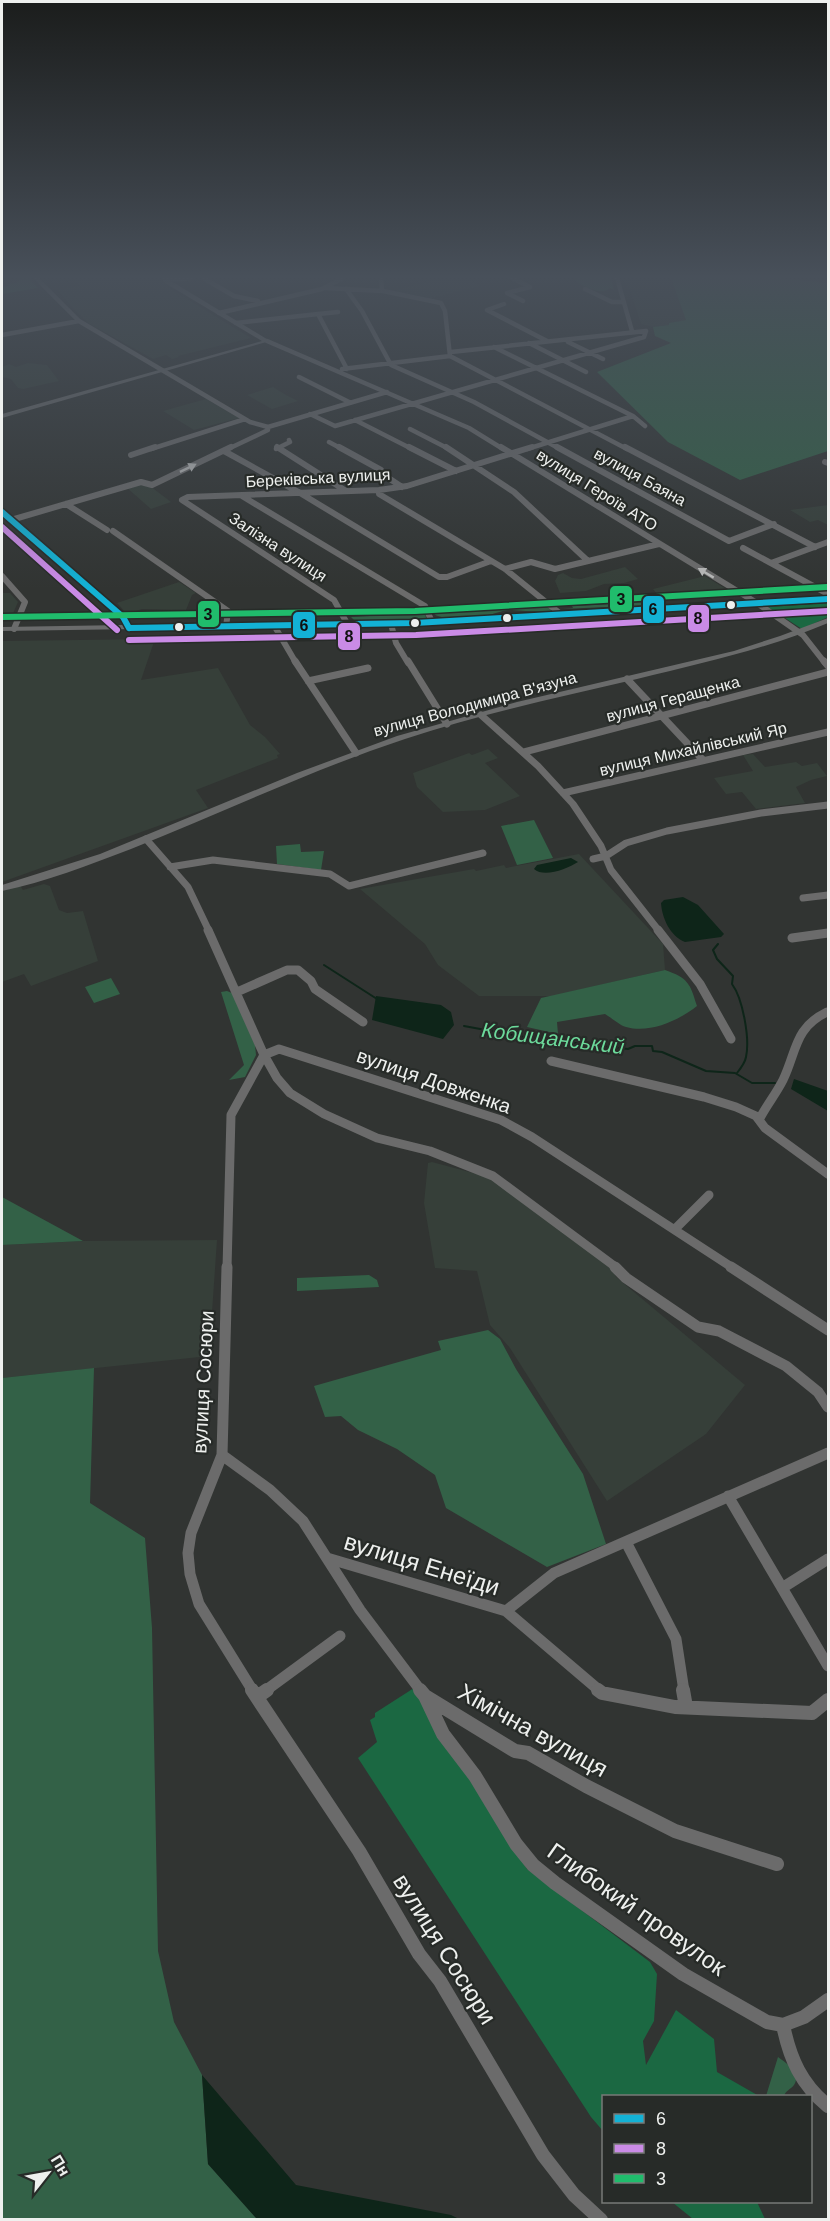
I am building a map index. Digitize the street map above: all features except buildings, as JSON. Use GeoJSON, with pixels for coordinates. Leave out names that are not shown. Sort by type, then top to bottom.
{"type":"FeatureCollection","features":[{"type":"Feature","properties":{"kind":"main road"},"geometry":{"type":"LineString","coordinates":[[2,416],[124,382]]}},
{"type":"Feature","properties":{"kind":"main road"},"geometry":{"type":"LineString","coordinates":[[2,512],[128,623],[129,628]]}},
{"type":"Feature","properties":{"kind":"main road"},"geometry":{"type":"LineString","coordinates":[[2,629],[391,624],[828,597]]}},
{"type":"Feature","properties":{"kind":"main road"},"geometry":{"type":"LineString","coordinates":[[85,628],[105,617],[107,609],[105,602]]}},
{"type":"Feature","properties":{"kind":"main road","name":"вулиця Володимира В'язуна"},"geometry":{"type":"LineString","coordinates":[[2,888],[52,875],[357,753],[481,715],[751,650],[800,633],[828,620]]}},
{"type":"Feature","properties":{"kind":"street"},"geometry":{"type":"LineString","coordinates":[[184,382],[245,419],[268,427],[387,392]]}},
{"type":"Feature","properties":{"kind":"street"},"geometry":{"type":"LineString","coordinates":[[308,382],[349,402]]}},
{"type":"Feature","properties":{"kind":"street","name":"вулиця Героїв АТО"},"geometry":{"type":"LineString","coordinates":[[363,382],[469,428],[757,603],[800,633],[828,666]]}},
{"type":"Feature","properties":{"kind":"street","name":"вулиця Баяна"},"geometry":{"type":"LineString","coordinates":[[429,382],[548,442],[729,541],[774,524]]}},
{"type":"Feature","properties":{"kind":"street"},"geometry":{"type":"LineString","coordinates":[[310,414],[335,426],[492,382]]}},
{"type":"Feature","properties":{"kind":"street"},"geometry":{"type":"LineString","coordinates":[[500,382],[815,547]]}},
{"type":"Feature","properties":{"kind":"street"},"geometry":{"type":"LineString","coordinates":[[564,382],[633,416],[645,426]]}},
{"type":"Feature","properties":{"kind":"street","name":"Береківська вулиця"},"geometry":{"type":"LineString","coordinates":[[182,500],[186,497],[379,490],[402,487],[633,416]]}},
{"type":"Feature","properties":{"kind":"street"},"geometry":{"type":"LineString","coordinates":[[131,455],[245,419]]}},
{"type":"Feature","properties":{"kind":"street"},"geometry":{"type":"LineString","coordinates":[[355,420],[456,471]]}},
{"type":"Feature","properties":{"kind":"street"},"geometry":{"type":"LineString","coordinates":[[11,520],[141,482],[152,485],[268,430],[268,427]]}},
{"type":"Feature","properties":{"kind":"street"},"geometry":{"type":"LineString","coordinates":[[410,429],[440,443],[514,492],[588,561]]}},
{"type":"Feature","properties":{"kind":"street"},"geometry":{"type":"LineString","coordinates":[[289,440],[290,442],[275,448],[346,491]]}},
{"type":"Feature","properties":{"kind":"street"},"geometry":{"type":"LineString","coordinates":[[329,442],[381,470],[381,473],[402,487]]}},
{"type":"Feature","properties":{"kind":"street"},"geometry":{"type":"LineString","coordinates":[[224,451],[300,493],[438,578],[491,561]]}},
{"type":"Feature","properties":{"kind":"street"},"geometry":{"type":"LineString","coordinates":[[379,490],[379,494],[505,569],[562,615]]}},
{"type":"Feature","properties":{"kind":"street"},"geometry":{"type":"LineString","coordinates":[[241,495],[424,606],[432,622]]}},
{"type":"Feature","properties":{"kind":"street","name":"Залізна вулиця"},"geometry":{"type":"LineString","coordinates":[[182,500],[334,600],[348,625]]}},
{"type":"Feature","properties":{"kind":"street"},"geometry":{"type":"LineString","coordinates":[[66,504],[110,530],[228,611],[226,627]]}},
{"type":"Feature","properties":{"kind":"street"},"geometry":{"type":"LineString","coordinates":[[771,563],[828,542]]}},
{"type":"Feature","properties":{"kind":"street"},"geometry":{"type":"LineString","coordinates":[[505,569],[531,562],[554,570],[659,544]]}},
{"type":"Feature","properties":{"kind":"street"},"geometry":{"type":"LineString","coordinates":[[744,549],[828,597]]}},
{"type":"Feature","properties":{"kind":"street"},"geometry":{"type":"LineString","coordinates":[[2,576],[25,602],[14,629]]}},
{"type":"Feature","properties":{"kind":"street"},"geometry":{"type":"LineString","coordinates":[[2,591],[13,588]]}},
{"type":"Feature","properties":{"kind":"street"},"geometry":{"type":"LineString","coordinates":[[391,624],[396,643],[447,724]]}},
{"type":"Feature","properties":{"kind":"street"},"geometry":{"type":"LineString","coordinates":[[275,627],[277,635],[357,753]]}},
{"type":"Feature","properties":{"kind":"street"},"geometry":{"type":"LineString","coordinates":[[308,681],[368,668]]}},
{"type":"Feature","properties":{"kind":"street","name":"вулиця Геращенка"},"geometry":{"type":"LineString","coordinates":[[524,752],[828,672]]}},
{"type":"Feature","properties":{"kind":"street"},"geometry":{"type":"LineString","coordinates":[[627,679],[703,760]]}},
{"type":"Feature","properties":{"kind":"street"},"geometry":{"type":"LineString","coordinates":[[481,715],[524,752],[579,809],[606,856],[611,870],[709,997],[726,1034],[731,1039]]}},
{"type":"Feature","properties":{"kind":"street","name":"вулиця Михайлівський Яр"},"geometry":{"type":"LineString","coordinates":[[563,793],[828,732]]}},
{"type":"Feature","properties":{"kind":"street"},"geometry":{"type":"LineString","coordinates":[[593,859],[606,856],[626,843],[667,831],[761,813],[828,804]]}},
{"type":"Feature","properties":{"kind":"street"},"geometry":{"type":"LineString","coordinates":[[146,839],[196,902],[264,1054],[277,1078],[290,1093],[324,1114],[377,1138],[430,1151],[493,1176],[611,1262],[626,1278],[698,1328],[719,1331],[786,1366],[818,1392],[828,1407]]}},
{"type":"Feature","properties":{"kind":"street"},"geometry":{"type":"LineString","coordinates":[[170,867],[213,860],[330,874],[349,886],[483,853]]}},
{"type":"Feature","properties":{"kind":"street"},"geometry":{"type":"LineString","coordinates":[[802,898],[828,895]]}},
{"type":"Feature","properties":{"kind":"street"},"geometry":{"type":"LineString","coordinates":[[792,938],[828,933]]}},
{"type":"Feature","properties":{"kind":"street","name":"вулиця Довженка"},"geometry":{"type":"LineString","coordinates":[[237,992],[287,970],[298,970],[311,981],[315,988],[363,1022]]}},
{"type":"Feature","properties":{"kind":"street"},"geometry":{"type":"LineString","coordinates":[[759,1119],[780,1088],[794,1044],[817,1016],[826,1011]]}},
{"type":"Feature","properties":{"kind":"street","name":"вулиця Довженка"},"geometry":{"type":"LineString","coordinates":[[264,1054],[279,1049],[501,1120],[532,1137],[828,1330]]}},
{"type":"Feature","properties":{"kind":"street","name":"вулиця Сосюри"},"geometry":{"type":"LineString","coordinates":[[264,1054],[231,1115],[222,1455],[191,1533],[188,1553],[190,1574],[199,1604],[358,1851],[419,1954],[440,1981],[543,2155],[574,2195],[601,2220]]}},
{"type":"Feature","properties":{"kind":"street"},"geometry":{"type":"LineString","coordinates":[[552,1061],[704,1097],[736,1107],[756,1116],[765,1128],[828,1174]]}},
{"type":"Feature","properties":{"kind":"street"},"geometry":{"type":"LineString","coordinates":[[675,1229],[709,1195]]}},
{"type":"Feature","properties":{"kind":"street"},"geometry":{"type":"LineString","coordinates":[[506,1611],[554,1573],[828,1453]]}},
{"type":"Feature","properties":{"kind":"street"},"geometry":{"type":"LineString","coordinates":[[222,1455],[270,1490],[303,1521],[327,1558]]}},
{"type":"Feature","properties":{"kind":"street"},"geometry":{"type":"LineString","coordinates":[[728,1496],[828,1666]]}},
{"type":"Feature","properties":{"kind":"street"},"geometry":{"type":"LineString","coordinates":[[626,1542],[676,1639],[686,1707]]}},
{"type":"Feature","properties":{"kind":"street","name":"вулиця Енеїди"},"geometry":{"type":"LineString","coordinates":[[327,1558],[506,1611],[602,1693],[686,1707],[812,1713],[828,1700]]}},
{"type":"Feature","properties":{"kind":"street","name":"Хімічна вулиця"},"geometry":{"type":"LineString","coordinates":[[327,1558],[360,1610],[425,1696],[515,1751],[528,1753],[586,1786],[675,1831],[777,1864]]}},
{"type":"Feature","properties":{"kind":"street"},"geometry":{"type":"LineString","coordinates":[[782,1588],[828,1559]]}},
{"type":"Feature","properties":{"kind":"street"},"geometry":{"type":"LineString","coordinates":[[257,1697],[340,1636]]}},
{"type":"Feature","properties":{"kind":"street","name":"Глибокий провулок"},"geometry":{"type":"LineString","coordinates":[[425,1696],[443,1734],[475,1776],[516,1844],[533,1865],[683,1974],[767,2022],[783,2025]]}},
{"type":"Feature","properties":{"kind":"street"},"geometry":{"type":"LineString","coordinates":[[828,2000],[804,2017],[783,2025],[790,2058],[811,2094],[828,2106]]}},
{"type":"Feature","properties":{"kind":"shaded area"},"geometry":{"type":"Polygon","coordinates":[[[13,382],[56,382],[23,389],[18,388],[13,382]]]}},
{"type":"Feature","properties":{"kind":"shaded area"},"geometry":{"type":"Polygon","coordinates":[[[273,387],[298,401],[272,409],[247,395],[273,387]]]}},
{"type":"Feature","properties":{"kind":"shaded area"},"geometry":{"type":"Polygon","coordinates":[[[206,399],[239,418],[194,430],[163,411],[206,399]]]}},
{"type":"Feature","properties":{"kind":"shaded area"},"geometry":{"type":"Polygon","coordinates":[[[139,483],[150,486],[171,502],[151,509],[126,487],[139,483]]]}},
{"type":"Feature","properties":{"kind":"shaded area"},"geometry":{"type":"Polygon","coordinates":[[[828,505],[828,525],[818,520],[810,522],[790,510],[828,505]]]}},
{"type":"Feature","properties":{"kind":"shaded area"},"geometry":{"type":"Polygon","coordinates":[[[625,567],[638,579],[624,583],[604,584],[586,591],[560,593],[555,581],[558,575],[563,573],[572,578],[581,579],[625,567]]]}},
{"type":"Feature","properties":{"kind":"shaded area"},"geometry":{"type":"Polygon","coordinates":[[[705,576],[739,597],[660,598],[653,589],[705,576]]]}},
{"type":"Feature","properties":{"kind":"shaded area"},"geometry":{"type":"Polygon","coordinates":[[[179,582],[196,593],[192,595],[186,610],[142,609],[127,614],[117,603],[179,582]]]}},
{"type":"Feature","properties":{"kind":"shaded area"},"geometry":{"type":"Polygon","coordinates":[[[2,593],[10,593],[18,602],[11,618],[2,618],[2,593]]]}},
{"type":"Feature","properties":{"kind":"shaded area"},"geometry":{"type":"Polygon","coordinates":[[[155,639],[141,680],[218,668],[250,725],[280,754],[277,755],[278,758],[196,790],[208,808],[2,882],[2,641],[155,639]]]}},
{"type":"Feature","properties":{"kind":"shaded area"},"geometry":{"type":"Polygon","coordinates":[[[488,749],[498,758],[485,763],[520,796],[485,810],[443,812],[417,787],[413,773],[469,753],[472,755],[488,749]]]}},
{"type":"Feature","properties":{"kind":"shaded area"},"geometry":{"type":"Polygon","coordinates":[[[753,754],[765,767],[796,762],[802,766],[817,763],[827,776],[796,787],[805,803],[756,809],[742,792],[726,794],[714,778],[753,771],[743,755],[753,754]]]}},
{"type":"Feature","properties":{"kind":"shaded area"},"geometry":{"type":"Polygon","coordinates":[[[579,854],[663,944],[665,970],[553,996],[479,996],[438,965],[425,944],[360,889],[474,869],[476,871],[504,865],[506,868],[579,854]]]}},
{"type":"Feature","properties":{"kind":"shaded area"},"geometry":{"type":"Polygon","coordinates":[[[571,858],[578,862],[562,870],[544,873],[534,869],[537,865],[571,858]]]}},
{"type":"Feature","properties":{"kind":"shaded area"},"geometry":{"type":"Polygon","coordinates":[[[19,884],[23,890],[44,884],[50,886],[59,910],[67,913],[83,911],[98,961],[31,986],[24,974],[2,982],[2,889],[19,884]]]}},
{"type":"Feature","properties":{"kind":"shaded area"},"geometry":{"type":"Polygon","coordinates":[[[683,897],[698,905],[724,934],[721,937],[685,942],[675,935],[665,920],[661,903],[664,900],[683,897]]]}},
{"type":"Feature","properties":{"kind":"shaded area"},"geometry":{"type":"Polygon","coordinates":[[[376,996],[441,1005],[451,1012],[454,1025],[443,1039],[372,1020],[376,996]]]}},
{"type":"Feature","properties":{"kind":"shaded area"},"geometry":{"type":"Polygon","coordinates":[[[794,1079],[828,1091],[828,1111],[791,1089],[794,1079]]]}},
{"type":"Feature","properties":{"kind":"shaded area"},"geometry":{"type":"Polygon","coordinates":[[[432,1162],[492,1178],[609,1264],[616,1277],[745,1385],[706,1434],[607,1501],[510,1348],[490,1325],[477,1271],[435,1268],[424,1203],[428,1163],[432,1162]]]}},
{"type":"Feature","properties":{"kind":"shaded area"},"geometry":{"type":"Polygon","coordinates":[[[217,1240],[209,1356],[2,1378],[2,1245],[83,1241],[217,1240]]]}},
{"type":"Feature","properties":{"kind":"shaded area"},"geometry":{"type":"Polygon","coordinates":[[[202,2075],[296,2185],[451,2215],[459,2219],[257,2219],[208,2164],[202,2075]]]}},
{"type":"Feature","properties":{"kind":"green space"},"geometry":{"type":"Polygon","coordinates":[[[607,382],[828,382],[828,451],[740,480],[668,442],[607,382]]]}},
{"type":"Feature","properties":{"kind":"green space"},"geometry":{"type":"Polygon","coordinates":[[[649,602],[650,605],[562,609],[573,608],[572,606],[649,602]]]}},
{"type":"Feature","properties":{"kind":"green space"},"geometry":{"type":"Polygon","coordinates":[[[828,603],[828,617],[802,629],[768,607],[828,603]]]}},
{"type":"Feature","properties":{"kind":"green space"},"geometry":{"type":"Polygon","coordinates":[[[548,607],[552,610],[508,610],[467,618],[443,617],[433,613],[548,607]]]}},
{"type":"Feature","properties":{"kind":"green space"},"geometry":{"type":"Polygon","coordinates":[[[425,613],[426,618],[356,622],[351,617],[425,613]]]}},
{"type":"Feature","properties":{"kind":"green space"},"geometry":{"type":"Polygon","coordinates":[[[534,820],[553,858],[517,865],[501,826],[534,820]]]}},
{"type":"Feature","properties":{"kind":"green space"},"geometry":{"type":"Polygon","coordinates":[[[300,844],[301,852],[324,851],[321,870],[277,864],[276,846],[300,844]]]}},
{"type":"Feature","properties":{"kind":"green space"},"geometry":{"type":"Polygon","coordinates":[[[665,970],[687,982],[697,1006],[673,1021],[645,1029],[635,1029],[623,1026],[605,1014],[557,1022],[558,1034],[527,1027],[541,998],[665,970]]]}},
{"type":"Feature","properties":{"kind":"green space"},"geometry":{"type":"Polygon","coordinates":[[[111,978],[120,994],[94,1003],[85,987],[111,978]]]}},
{"type":"Feature","properties":{"kind":"green space"},"geometry":{"type":"Polygon","coordinates":[[[221,992],[232,993],[255,1045],[256,1055],[245,1077],[229,1080],[244,1065],[221,992]]]}},
{"type":"Feature","properties":{"kind":"green space"},"geometry":{"type":"Polygon","coordinates":[[[2,1197],[83,1241],[2,1245],[2,1197]]]}},
{"type":"Feature","properties":{"kind":"green space"},"geometry":{"type":"Polygon","coordinates":[[[369,1275],[377,1280],[379,1287],[297,1291],[297,1278],[369,1275]]]}},
{"type":"Feature","properties":{"kind":"green space"},"geometry":{"type":"Polygon","coordinates":[[[488,1330],[500,1339],[516,1369],[583,1474],[606,1544],[547,1567],[446,1508],[435,1475],[397,1449],[358,1430],[341,1416],[325,1417],[314,1386],[441,1350],[438,1341],[488,1330]]]}},
{"type":"Feature","properties":{"kind":"green space"},"geometry":{"type":"Polygon","coordinates":[[[94,1368],[90,1503],[145,1538],[152,1628],[158,1951],[174,2022],[202,2075],[208,2164],[257,2219],[2,2219],[2,1378],[94,1368]]]}},
{"type":"Feature","properties":{"kind":"green space"},"geometry":{"type":"Polygon","coordinates":[[[414,1688],[527,1869],[650,1962],[657,1974],[654,2021],[643,2041],[646,2065],[676,2010],[714,2039],[717,2072],[757,2095],[602,2095],[602,2130],[591,2117],[358,1758],[377,1742],[370,1720],[375,1717],[375,1713],[414,1688]]]}},
{"type":"Feature","properties":{"kind":"green space"},"geometry":{"type":"Polygon","coordinates":[[[778,2057],[795,2072],[796,2081],[784,2095],[766,2095],[778,2057]]]}},
{"type":"Feature","properties":{"kind":"green space"},"geometry":{"type":"Polygon","coordinates":[[[673,2203],[757,2203],[765,2219],[693,2219],[673,2203]]]}},
{"type":"Feature","properties":{"kind":"waterway"},"geometry":{"type":"LineString","coordinates":[[718,944],[713,950],[717,959],[733,976],[732,984],[739,999],[746,1030],[746,1057],[737,1073]]}},
{"type":"Feature","properties":{"kind":"waterway","name":"Кобищанський"},"geometry":{"type":"LineString","coordinates":[[324,965],[377,999]]}},
{"type":"Feature","properties":{"kind":"waterway","name":"Кобищанський"},"geometry":{"type":"LineString","coordinates":[[464,1026],[524,1037],[628,1049],[635,1046],[652,1046],[653,1051],[662,1052],[706,1071],[735,1073],[752,1083],[775,1083]]}},
{"type":"Feature","properties":{"kind":"transit line","name":"6"},"geometry":{"type":"LineString","coordinates":[[2,512],[123,617],[129,628]]}},
{"type":"Feature","properties":{"kind":"transit line","name":"8"},"geometry":{"type":"LineString","coordinates":[[2,527],[117,630]]}},
{"type":"Feature","properties":{"kind":"transit line","name":"3"},"geometry":{"type":"LineString","coordinates":[[2,617],[415,611],[827,587]]}},
{"type":"Feature","properties":{"kind":"transit line","name":"6"},"geometry":{"type":"LineString","coordinates":[[129,628],[415,623],[828,599]]}},
{"type":"Feature","properties":{"kind":"transit line","name":"8"},"geometry":{"type":"LineString","coordinates":[[129,640],[416,635],[828,611]]}}]}
